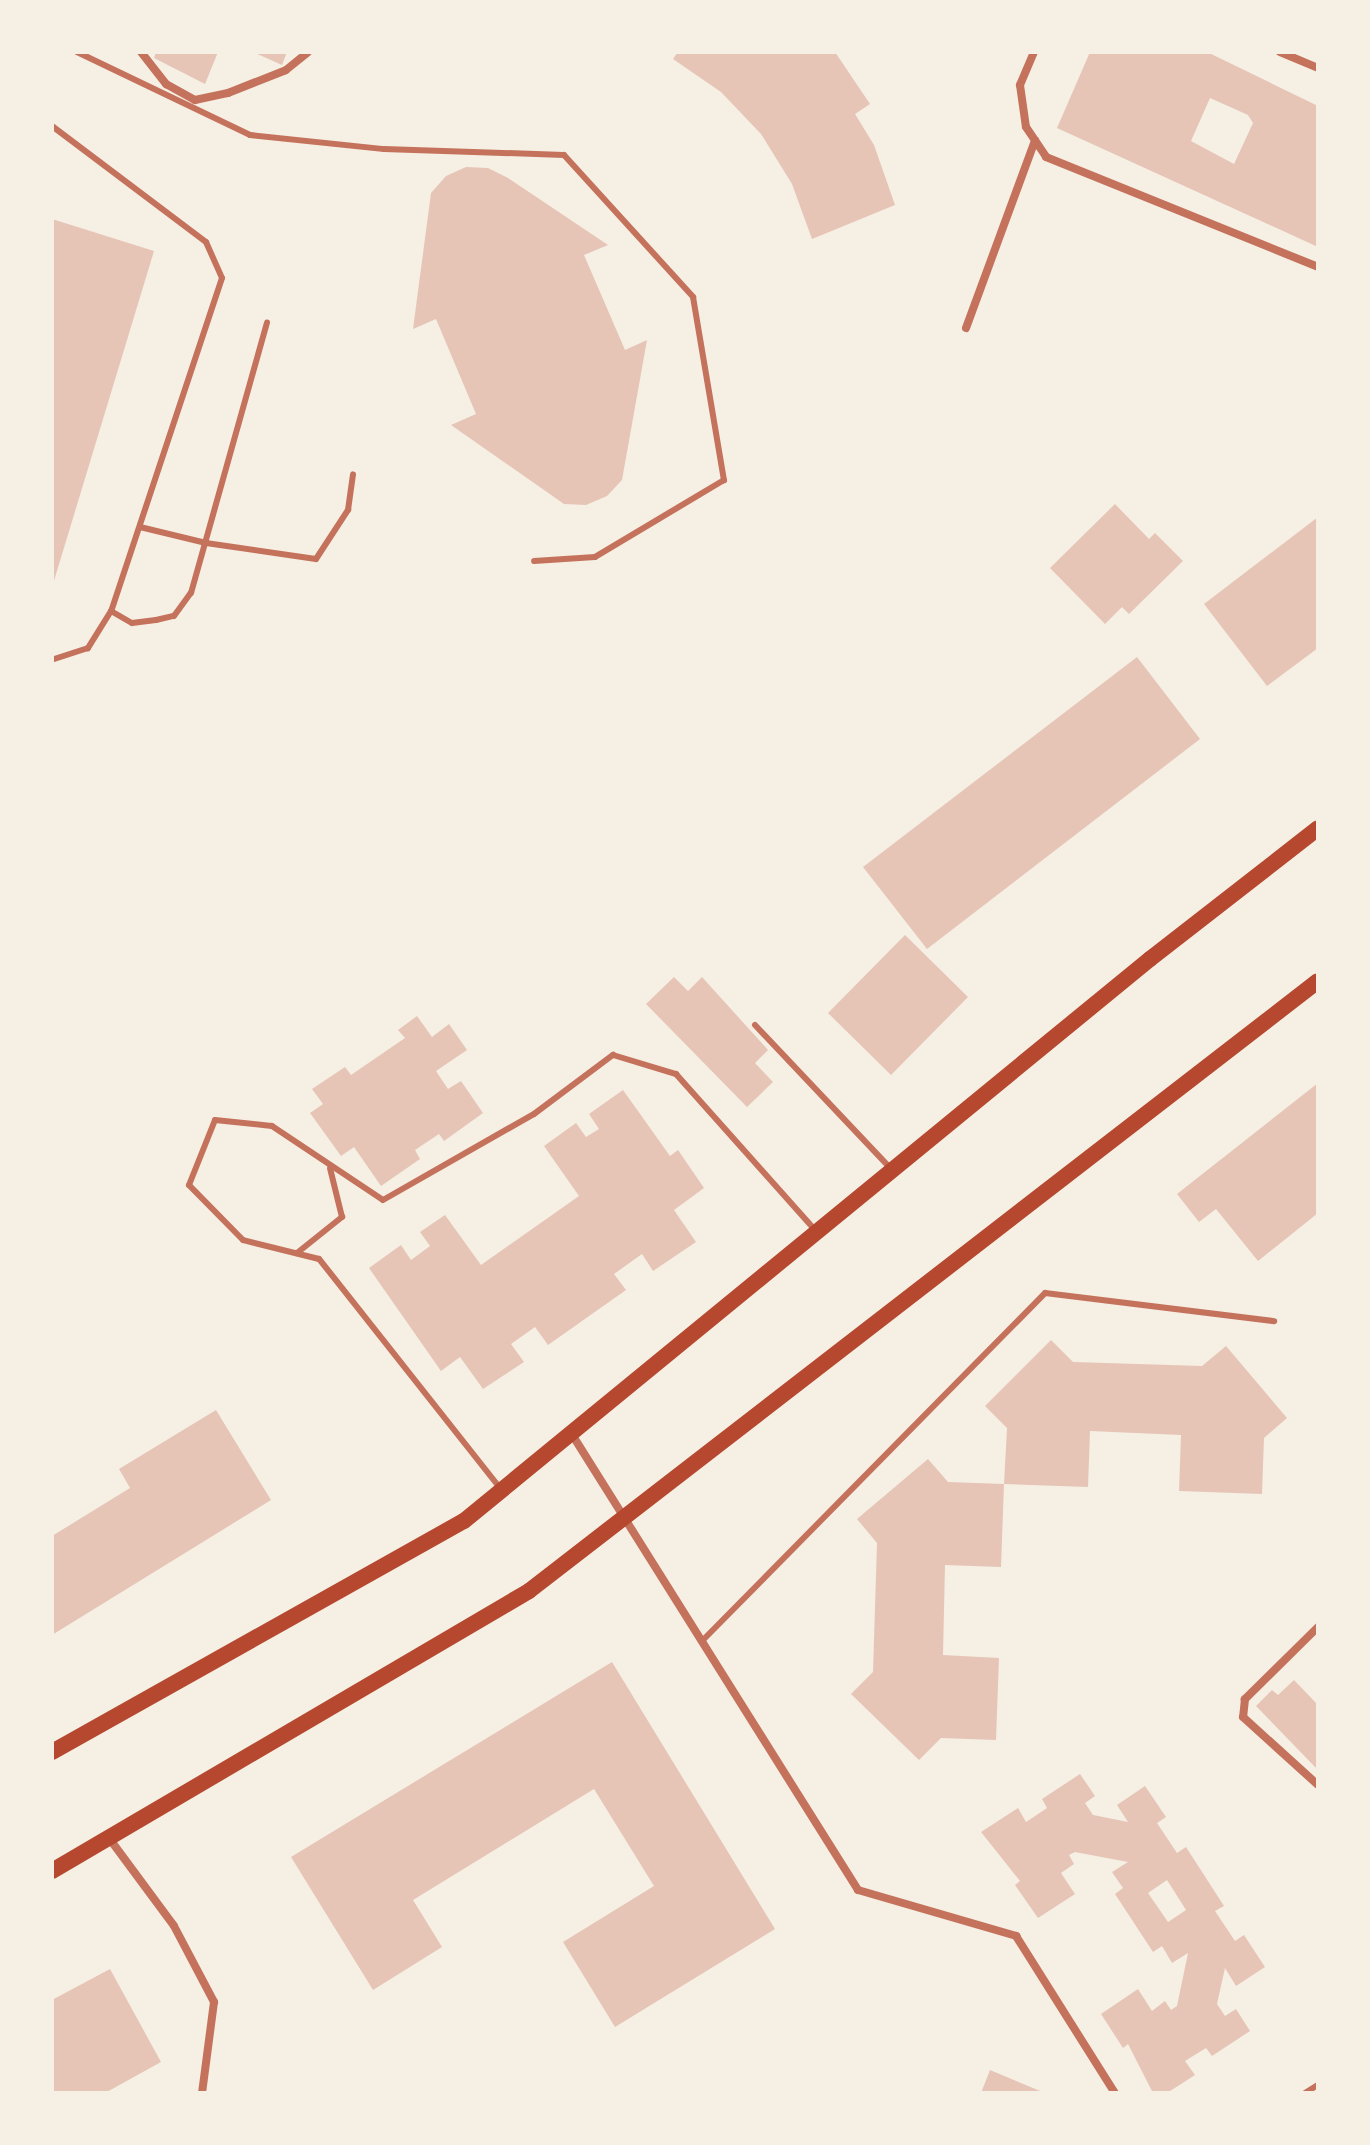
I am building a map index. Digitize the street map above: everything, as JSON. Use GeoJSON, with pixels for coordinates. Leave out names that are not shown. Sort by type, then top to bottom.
{"type":"FeatureCollection","features":[{"type":"Feature","properties":{"kind":"main road"},"geometry":{"type":"LineString","coordinates":[[52,1752],[464,1521],[573,1436],[893,1171],[1318,828]]}},
{"type":"Feature","properties":{"kind":"main road"},"geometry":{"type":"LineString","coordinates":[[52,1871],[529,1591],[1318,981]]}},
{"type":"Feature","properties":{"kind":"street"},"geometry":{"type":"LineString","coordinates":[[141,52],[166,84],[195,100],[228,93],[286,70],[308,52]]}},
{"type":"Feature","properties":{"kind":"street"},"geometry":{"type":"LineString","coordinates":[[1034,52],[1020,85],[1026,127],[1046,157],[1318,267]]}},
{"type":"Feature","properties":{"kind":"street"},"geometry":{"type":"LineString","coordinates":[[1280,52],[1318,68]]}},
{"type":"Feature","properties":{"kind":"street"},"geometry":{"type":"LineString","coordinates":[[966,328],[1035,140]]}},
{"type":"Feature","properties":{"kind":"street"},"geometry":{"type":"LineString","coordinates":[[573,1436],[628,1515],[858,1890],[1016,1936],[1115,2093]]}},
{"type":"Feature","properties":{"kind":"street"},"geometry":{"type":"LineString","coordinates":[[1318,1627],[1245,1699],[1243,1717],[1318,1785]]}},
{"type":"Feature","properties":{"kind":"street"},"geometry":{"type":"LineString","coordinates":[[109,1837],[174,1926],[214,2002],[202,2093]]}},
{"type":"Feature","properties":{"kind":"lane"},"geometry":{"type":"LineString","coordinates":[[77,52],[250,135],[384,149],[564,155],[693,297],[724,480],[595,557],[534,561]]}},
{"type":"Feature","properties":{"kind":"lane"},"geometry":{"type":"LineString","coordinates":[[52,126],[206,242],[222,278],[111,611],[88,648],[52,660]]}},
{"type":"Feature","properties":{"kind":"lane"},"geometry":{"type":"LineString","coordinates":[[111,611],[132,623],[174,616],[191,593],[267,322]]}},
{"type":"Feature","properties":{"kind":"lane"},"geometry":{"type":"LineString","coordinates":[[140,527],[206,543],[316,559],[348,510],[353,474]]}},
{"type":"Feature","properties":{"kind":"lane"},"geometry":{"type":"LineString","coordinates":[[755,1025],[893,1171]]}},
{"type":"Feature","properties":{"kind":"lane"},"geometry":{"type":"LineString","coordinates":[[502,1491],[319,1259],[243,1240],[189,1185],[215,1120],[272,1126],[330,1168],[383,1200],[534,1114],[613,1055],[676,1074],[818,1234]]}},
{"type":"Feature","properties":{"kind":"lane"},"geometry":{"type":"LineString","coordinates":[[297,1253],[342,1217],[330,1168]]}},
{"type":"Feature","properties":{"kind":"lane"},"geometry":{"type":"LineString","coordinates":[[704,1639],[1045,1293],[1274,1321]]}},
{"type":"Feature","properties":{"kind":"lane"},"geometry":{"type":"LineString","coordinates":[[1305,2093],[1318,2085]]}},
{"type":"Feature","properties":{"kind":"building"},"geometry":{"type":"Polygon","coordinates":[[[156,52],[218,52],[205,84],[154,58],[156,52]]]}},
{"type":"Feature","properties":{"kind":"building"},"geometry":{"type":"Polygon","coordinates":[[[253,52],[287,52],[282,65],[253,52]]]}},
{"type":"Feature","properties":{"kind":"building"},"geometry":{"type":"Polygon","coordinates":[[[678,52],[835,52],[870,104],[855,114],[874,145],[895,205],[812,239],[792,184],[761,134],[721,92],[673,59],[678,52]]]}},
{"type":"Feature","properties":{"kind":"building"},"geometry":{"type":"Polygon","coordinates":[[[1090,52],[1207,52],[1318,106],[1318,247],[1057,128],[1090,52]],[[1210,98],[1191,141],[1234,164],[1253,123],[1248,115],[1210,98]]]}},
{"type":"Feature","properties":{"kind":"building"},"geometry":{"type":"Polygon","coordinates":[[[466,167],[488,168],[508,178],[608,245],[584,255],[625,350],[647,340],[622,480],[607,496],[586,505],[564,504],[451,425],[476,414],[436,319],[413,329],[431,193],[446,176],[466,167]]]}},
{"type":"Feature","properties":{"kind":"building"},"geometry":{"type":"Polygon","coordinates":[[[52,219],[154,251],[53,584],[52,584],[52,219]]]}},
{"type":"Feature","properties":{"kind":"building"},"geometry":{"type":"Polygon","coordinates":[[[1115,504],[1149,539],[1155,533],[1183,561],[1129,614],[1122,607],[1105,624],[1050,568],[1115,504]]]}},
{"type":"Feature","properties":{"kind":"building"},"geometry":{"type":"Polygon","coordinates":[[[1318,517],[1318,648],[1267,686],[1204,604],[1318,517]]]}},
{"type":"Feature","properties":{"kind":"building"},"geometry":{"type":"Polygon","coordinates":[[[1137,657],[1200,739],[927,949],[863,867],[1137,657]]]}},
{"type":"Feature","properties":{"kind":"building"},"geometry":{"type":"Polygon","coordinates":[[[905,935],[968,997],[891,1075],[828,1013],[905,935]]]}},
{"type":"Feature","properties":{"kind":"building"},"geometry":{"type":"Polygon","coordinates":[[[674,977],[688,991],[702,977],[768,1050],[755,1063],[773,1082],[747,1107],[646,1004],[674,977]]]}},
{"type":"Feature","properties":{"kind":"building"},"geometry":{"type":"Polygon","coordinates":[[[417,1016],[432,1037],[449,1024],[467,1050],[436,1071],[448,1089],[461,1081],[483,1113],[444,1141],[439,1134],[415,1150],[420,1159],[381,1186],[354,1147],[341,1156],[310,1113],[323,1104],[312,1089],[345,1067],[351,1075],[405,1038],[398,1030],[417,1016]]]}},
{"type":"Feature","properties":{"kind":"building"},"geometry":{"type":"Polygon","coordinates":[[[1318,1083],[1318,1213],[1258,1261],[1216,1209],[1199,1222],[1177,1194],[1318,1083]]]}},
{"type":"Feature","properties":{"kind":"building"},"geometry":{"type":"Polygon","coordinates":[[[623,1090],[670,1156],[678,1150],[704,1188],[674,1210],[696,1242],[653,1271],[642,1254],[614,1274],[626,1290],[548,1345],[535,1327],[511,1344],[524,1362],[483,1389],[460,1357],[441,1371],[369,1268],[401,1245],[411,1260],[430,1246],[420,1232],[445,1215],[481,1265],[579,1196],[544,1146],[576,1123],[586,1137],[599,1129],[589,1114],[623,1090]]]}},
{"type":"Feature","properties":{"kind":"building"},"geometry":{"type":"Polygon","coordinates":[[[1051,1340],[1073,1362],[1202,1366],[1226,1346],[1287,1418],[1264,1438],[1262,1494],[1179,1491],[1181,1435],[1090,1431],[1088,1487],[1004,1484],[1007,1428],[985,1406],[1051,1340]]]}},
{"type":"Feature","properties":{"kind":"building"},"geometry":{"type":"Polygon","coordinates":[[[216,1410],[271,1500],[52,1635],[52,1536],[130,1488],[119,1469],[216,1410]]]}},
{"type":"Feature","properties":{"kind":"building"},"geometry":{"type":"Polygon","coordinates":[[[928,1459],[948,1482],[1004,1484],[1001,1567],[945,1565],[943,1655],[999,1658],[996,1740],[941,1738],[919,1760],[851,1694],[873,1672],[877,1543],[857,1519],[928,1459]]]}},
{"type":"Feature","properties":{"kind":"building"},"geometry":{"type":"Polygon","coordinates":[[[612,1662],[775,1929],[615,2027],[563,1942],[654,1886],[594,1789],[413,1900],[442,1947],[373,1990],[291,1857],[612,1662]]]}},
{"type":"Feature","properties":{"kind":"building"},"geometry":{"type":"Polygon","coordinates":[[[1294,1680],[1318,1705],[1318,1770],[1256,1706],[1272,1690],[1278,1695],[1294,1680]]]}},
{"type":"Feature","properties":{"kind":"building"},"geometry":{"type":"Polygon","coordinates":[[[1080,1774],[1095,1796],[1085,1803],[1093,1815],[1128,1822],[1117,1805],[1145,1786],[1166,1817],[1157,1823],[1177,1853],[1186,1847],[1224,1906],[1215,1911],[1235,1941],[1244,1935],[1265,1967],[1236,1986],[1225,1968],[1217,2004],[1225,2016],[1236,2009],[1250,2031],[1212,2056],[1206,2048],[1185,2061],[1195,2075],[1167,2093],[1153,2093],[1128,2044],[1123,2048],[1101,2014],[1138,1989],[1152,2011],[1165,2001],[1171,2010],[1177,2006],[1188,1953],[1172,1963],[1162,1946],[1153,1952],[1115,1894],[1123,1888],[1112,1872],[1128,1862],[1075,1852],[1069,1855],[1074,1864],[1061,1873],[1075,1894],[1038,1918],[1015,1885],[1020,1881],[981,1832],[1018,1808],[1026,1822],[1047,1808],[1042,1799],[1080,1774]],[[1167,1880],[1148,1893],[1168,1922],[1186,1910],[1167,1880]]]}},
{"type":"Feature","properties":{"kind":"building"},"geometry":{"type":"Polygon","coordinates":[[[110,1969],[161,2062],[105,2093],[52,2093],[52,2000],[110,1969]]]}},
{"type":"Feature","properties":{"kind":"building"},"geometry":{"type":"Polygon","coordinates":[[[990,2070],[1033,2088],[1045,2093],[981,2093],[990,2070]]]}}]}
